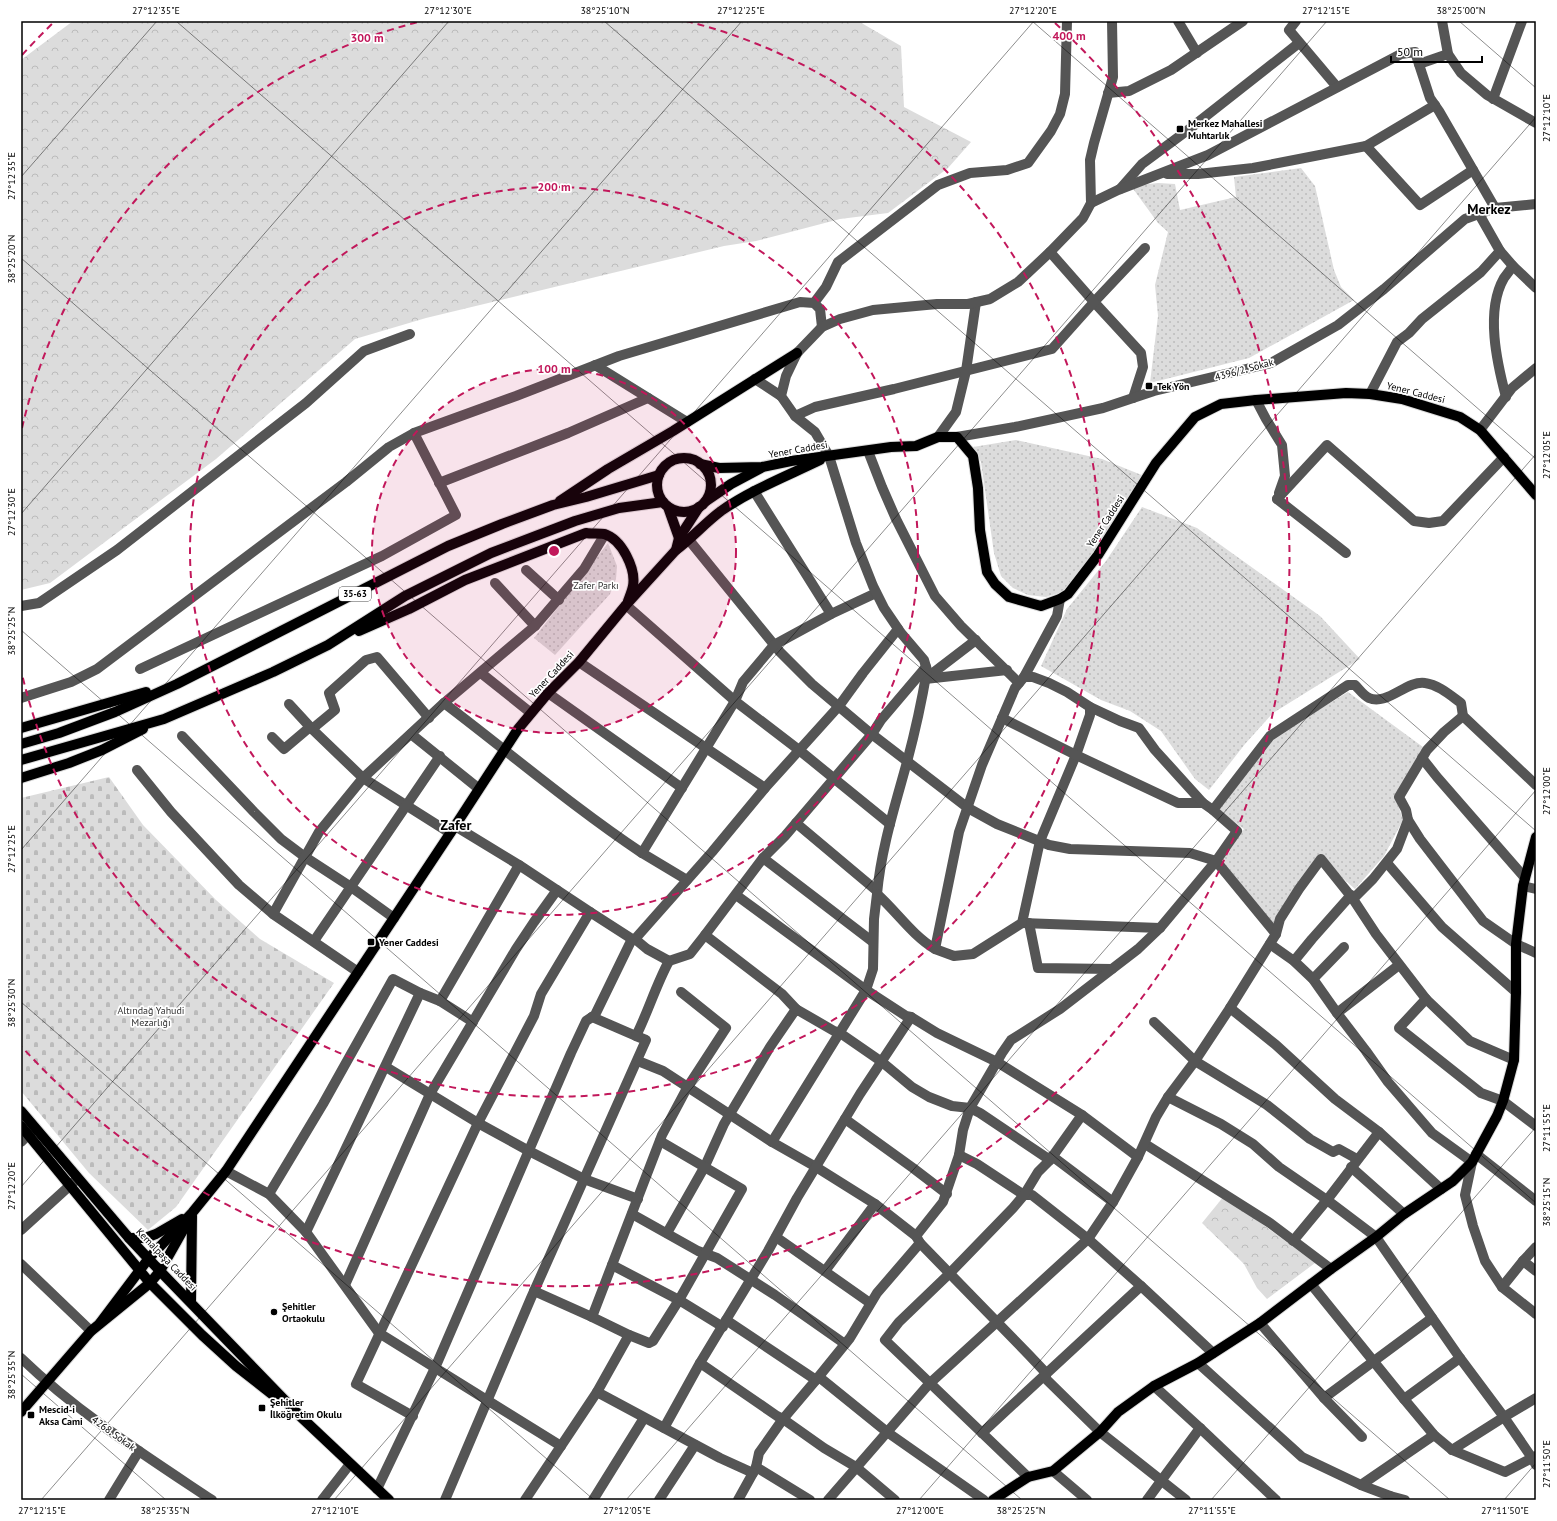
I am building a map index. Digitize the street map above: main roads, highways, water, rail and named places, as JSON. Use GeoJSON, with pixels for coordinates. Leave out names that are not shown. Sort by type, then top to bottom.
{"type":"FeatureCollection","features":[{"type":"Feature","properties":{"kind":"main road"},"geometry":{"type":"LineString","coordinates":[[553,505],[608,469],[687,422],[797,353]]}},
{"type":"Feature","properties":{"kind":"main road","name":"Yener Caddesi"},"geometry":{"type":"LineString","coordinates":[[700,464],[720,468],[762,468],[791,461],[890,447],[916,446],[938,437],[957,437],[973,456],[980,530],[987,572],[995,584],[1009,597],[1041,606],[1060,600],[1068,594],[1098,555],[1156,463],[1195,417],[1222,404],[1346,393],[1370,394],[1402,399],[1460,417],[1480,430],[1536,495]]}},
{"type":"Feature","properties":{"kind":"main road"},"geometry":{"type":"LineString","coordinates":[[676,550],[720,512],[754,491],[829,456]]}},
{"type":"Feature","properties":{"kind":"main road"},"geometry":{"type":"LineString","coordinates":[[666,505],[681,512],[695,510],[702,504],[709,495],[711,482],[709,475],[700,464],[687,459],[673,461],[667,464],[659,476],[658,489],[679,538]]}},
{"type":"Feature","properties":{"kind":"main road","name":"Yener Caddesi"},"geometry":{"type":"LineString","coordinates":[[100,1322],[149,1258],[192,1213],[226,1171],[453,830],[478,788],[518,729],[548,693],[579,662],[626,605],[676,550],[679,538],[702,504],[731,484],[762,468]]}},
{"type":"Feature","properties":{"kind":"main road","name":"35-63"},"geometry":{"type":"LineString","coordinates":[[21,744],[58,733],[115,712],[177,684],[448,546],[553,505],[659,476]]}},
{"type":"Feature","properties":{"kind":"main road","name":"35-63"},"geometry":{"type":"LineString","coordinates":[[21,760],[164,719],[273,672],[328,645],[405,596],[490,553],[575,521],[619,508],[666,505]]}},
{"type":"Feature","properties":{"kind":"main road"},"geometry":{"type":"LineString","coordinates":[[328,645],[409,609],[465,580],[586,533],[605,534],[620,545],[629,560],[633,573],[633,585],[626,605]]}},
{"type":"Feature","properties":{"kind":"main road"},"geometry":{"type":"LineString","coordinates":[[21,728],[177,684]]}},
{"type":"Feature","properties":{"kind":"main road"},"geometry":{"type":"LineString","coordinates":[[21,778],[69,763],[102,750],[164,719]]}},
{"type":"Feature","properties":{"kind":"main road"},"geometry":{"type":"LineString","coordinates":[[994,1500],[1028,1477],[1053,1471],[1100,1432],[1118,1412],[1154,1386],[1198,1363],[1260,1322],[1376,1237],[1404,1214],[1453,1181],[1474,1158],[1497,1116],[1503,1101],[1514,1060],[1516,944],[1524,882],[1536,836]]}},
{"type":"Feature","properties":{"kind":"main road","name":"Kemalpaşa Caddesi"},"geometry":{"type":"LineString","coordinates":[[21,1111],[28,1134],[139,1270],[202,1335],[236,1366],[301,1417]]}},
{"type":"Feature","properties":{"kind":"main road"},"geometry":{"type":"LineString","coordinates":[[21,1126],[28,1134]]}},
{"type":"Feature","properties":{"kind":"main road","name":"Kemalpaşa Caddesi"},"geometry":{"type":"LineString","coordinates":[[28,1134],[78,1178],[129,1238],[301,1417],[389,1500]]}},
{"type":"Feature","properties":{"kind":"main road"},"geometry":{"type":"LineString","coordinates":[[191,1302],[192,1213]]}},
{"type":"Feature","properties":{"kind":"main road","name":"Yener Caddesi"},"geometry":{"type":"LineString","coordinates":[[129,1238],[145,1238],[156,1234],[192,1213]]}},
{"type":"Feature","properties":{"kind":"main road","name":"Yener Caddesi"},"geometry":{"type":"LineString","coordinates":[[100,1322],[150,1282],[160,1271],[192,1213]]}},
{"type":"Feature","properties":{"kind":"main road"},"geometry":{"type":"LineString","coordinates":[[21,1412],[100,1322]]}},
{"type":"Feature","properties":{"kind":"place","name":"Merkez Mahallesi Muhtarlık"},"geometry":{"type":"Point","coordinates":[1180,129]}},
{"type":"Feature","properties":{"kind":"place","name":"Tek Yön"},"geometry":{"type":"Point","coordinates":[1149,386]}},
{"type":"Feature","properties":{"kind":"place","name":"Yener Caddesi"},"geometry":{"type":"Point","coordinates":[371,942]}},
{"type":"Feature","properties":{"kind":"place","name":"Şehitler Ortaokulu"},"geometry":{"type":"Point","coordinates":[274,1312]}},
{"type":"Feature","properties":{"kind":"place","name":"Şehitler İlköğretim Okulu"},"geometry":{"type":"Point","coordinates":[262,1408]}},
{"type":"Feature","properties":{"kind":"place","name":"Mescid-i Aksa Cami"},"geometry":{"type":"Point","coordinates":[31,1415]}},
{"type":"Feature","properties":{"kind":"district","name":"Merkez"},"geometry":{"type":"Point","coordinates":[1489,209]}},
{"type":"Feature","properties":{"kind":"district","name":"Zafer"},"geometry":{"type":"Point","coordinates":[456,825]}},
{"type":"Feature","properties":{"kind":"park label","name":"Zafer Parkı"},"geometry":{"type":"Point","coordinates":[596,585]}},
{"type":"Feature","properties":{"kind":"park label","name":"Altındağ Yahudi Mezarlığı"},"geometry":{"type":"Point","coordinates":[151,1016]}}]}
